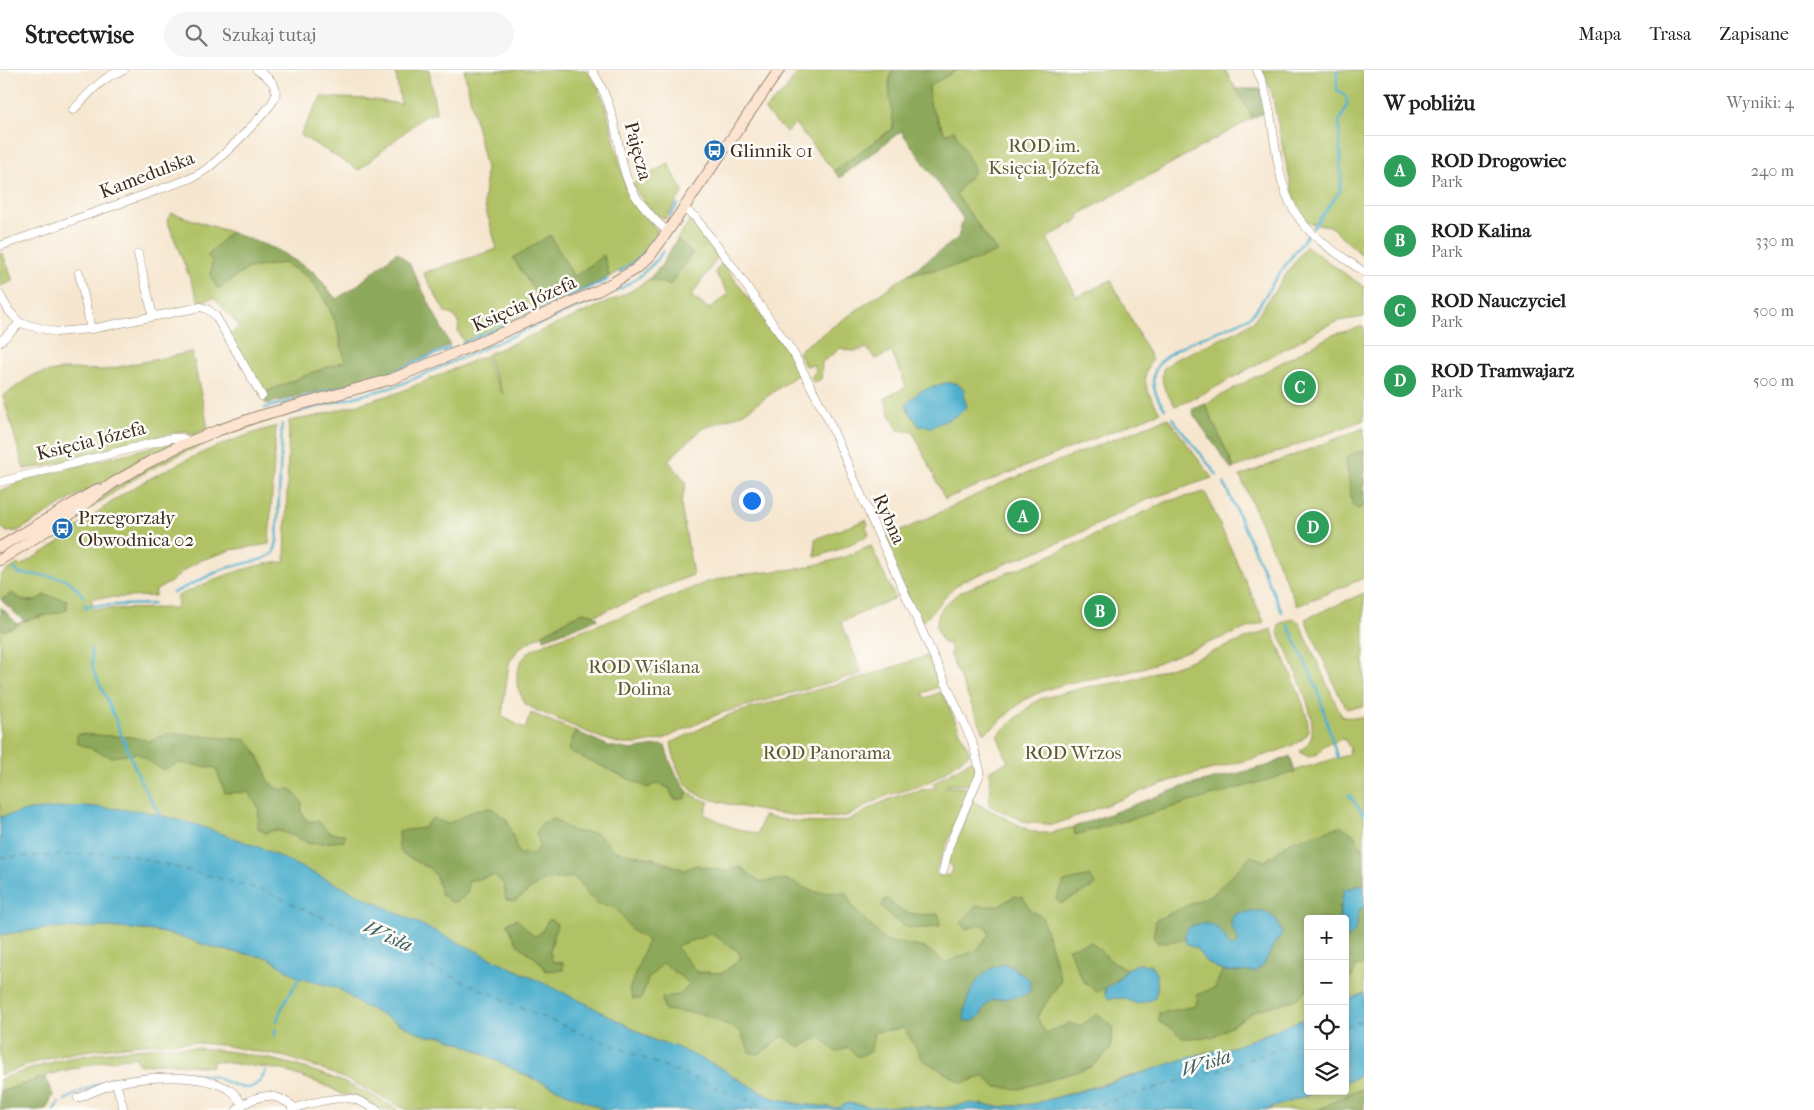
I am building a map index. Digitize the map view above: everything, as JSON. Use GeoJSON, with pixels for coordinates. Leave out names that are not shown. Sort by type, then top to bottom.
{"type":"FeatureCollection","features":[{"type":"Feature","properties":{"kind":"main road","name":"Księcia Józefa"},"geometry":{"type":"LineString","coordinates":[[0,560],[60,522],[114,483],[149,462],[190,442],[259,416],[392,379],[598,291],[636,269],[650,256],[668,231],[778,70]]}},
{"type":"Feature","properties":{"kind":"main road","name":"Księcia Józefa"},"geometry":{"type":"LineString","coordinates":[[1,544],[75,501],[114,483]]}},
{"type":"Feature","properties":{"kind":"street"},"geometry":{"type":"LineString","coordinates":[[74,110],[106,77],[114,72],[124,70]]}},
{"type":"Feature","properties":{"kind":"street","name":"Kamedulska"},"geometry":{"type":"LineString","coordinates":[[0,246],[189,179],[209,168],[272,103],[275,96],[274,86],[269,78],[257,70]]}},
{"type":"Feature","properties":{"kind":"street","name":"Pajęcza"},"geometry":{"type":"LineString","coordinates":[[592,70],[611,112],[623,171],[629,186],[637,200],[668,231]]}},
{"type":"Feature","properties":{"kind":"street"},"geometry":{"type":"LineString","coordinates":[[1257,70],[1268,99],[1284,188],[1294,210],[1305,226],[1364,272]]}},
{"type":"Feature","properties":{"kind":"street","name":"Rybna"},"geometry":{"type":"LineString","coordinates":[[683,208],[695,218],[794,354],[828,418],[972,741],[980,774],[949,846],[943,871]]}},
{"type":"Feature","properties":{"kind":"street"},"geometry":{"type":"LineString","coordinates":[[138,254],[153,316]]}},
{"type":"Feature","properties":{"kind":"street"},"geometry":{"type":"LineString","coordinates":[[79,273],[90,329]]}},
{"type":"Feature","properties":{"kind":"street"},"geometry":{"type":"LineString","coordinates":[[0,296],[9,311],[20,323],[56,332],[90,329],[201,307],[207,309],[215,315],[262,396]]}},
{"type":"Feature","properties":{"kind":"street"},"geometry":{"type":"LineString","coordinates":[[0,342],[20,323]]}},
{"type":"Feature","properties":{"kind":"street","name":"Księcia Józefa"},"geometry":{"type":"LineString","coordinates":[[0,482],[172,438],[182,438],[190,442]]}},
{"type":"Feature","properties":{"kind":"street","name":"Księcia Józefa"},"geometry":{"type":"LineString","coordinates":[[1,544],[10,554]]}},
{"type":"Feature","properties":{"kind":"street"},"geometry":{"type":"LineString","coordinates":[[78,1098],[116,1083],[152,1077],[208,1081],[231,1090],[238,1097],[239,1107],[261,1096],[273,1096],[282,1099],[293,1109],[314,1103],[342,1099],[355,1100],[378,1110]]}},
{"type":"Feature","properties":{"kind":"street"},"geometry":{"type":"LineString","coordinates":[[116,1083],[124,1110]]}},
{"type":"Feature","properties":{"kind":"green space"},"geometry":{"type":"Polygon","coordinates":[[[395,70],[429,70],[436,113],[423,117],[359,170],[300,135],[321,97],[367,99],[401,104],[395,70]]]}},
{"type":"Feature","properties":{"kind":"green space"},"geometry":{"type":"Polygon","coordinates":[[[464,70],[586,70],[598,86],[607,111],[626,189],[639,210],[657,230],[658,237],[640,258],[609,277],[604,256],[574,277],[550,236],[513,258],[545,307],[464,342],[458,331],[459,323],[454,316],[445,312],[423,273],[497,249],[484,203],[486,169],[464,70]]]}},
{"type":"Feature","properties":{"kind":"green space"},"geometry":{"type":"Polygon","coordinates":[[[799,70],[894,70],[891,72],[893,128],[834,171],[795,124],[786,132],[764,110],[785,91],[799,70]]]}},
{"type":"Feature","properties":{"kind":"green space"},"geometry":{"type":"Polygon","coordinates":[[[894,70],[957,70],[929,86],[930,105],[945,134],[954,130],[975,170],[956,194],[997,252],[966,264],[907,275],[958,238],[963,218],[901,131],[840,178],[834,171],[893,128],[889,81],[894,70]]]}},
{"type":"Feature","properties":{"kind":"green space","name":"ROD im. Księcia Józefa"},"geometry":{"type":"Polygon","coordinates":[[[957,70],[1225,70],[1253,118],[1078,215],[1080,219],[1047,238],[1077,297],[1111,280],[1152,360],[1145,380],[1149,393],[1160,412],[945,499],[913,432],[898,430],[888,411],[885,398],[906,387],[892,352],[875,359],[867,348],[854,351],[841,348],[822,362],[821,379],[814,383],[811,377],[816,371],[814,365],[805,366],[798,353],[801,349],[907,275],[997,252],[956,194],[954,130],[946,134],[930,105],[929,86],[957,70]]]}},
{"type":"Feature","properties":{"kind":"green space"},"geometry":{"type":"Polygon","coordinates":[[[1262,70],[1364,70],[1364,257],[1330,226],[1309,223],[1296,207],[1272,93],[1262,70]]]}},
{"type":"Feature","properties":{"kind":"green space"},"geometry":{"type":"Polygon","coordinates":[[[1236,89],[1260,89],[1265,112],[1253,118],[1236,89]]]}},
{"type":"Feature","properties":{"kind":"green space"},"geometry":{"type":"Polygon","coordinates":[[[668,163],[683,192],[665,219],[646,204],[633,184],[668,163]]]}},
{"type":"Feature","properties":{"kind":"green space"},"geometry":{"type":"Polygon","coordinates":[[[172,213],[230,232],[208,256],[212,260],[211,277],[218,289],[249,268],[284,263],[307,276],[324,298],[336,323],[345,361],[261,395],[230,336],[239,326],[214,298],[199,302],[167,220],[172,213]]]}},
{"type":"Feature","properties":{"kind":"green space"},"geometry":{"type":"Polygon","coordinates":[[[689,221],[692,221],[718,257],[691,296],[709,309],[728,294],[715,272],[722,262],[791,356],[800,373],[744,413],[702,429],[668,460],[686,482],[681,505],[693,575],[595,615],[583,612],[519,648],[509,663],[502,716],[525,729],[531,713],[575,731],[569,751],[669,788],[674,799],[684,799],[688,792],[709,802],[704,814],[734,828],[758,834],[763,816],[815,823],[851,819],[874,806],[897,797],[936,788],[932,784],[975,758],[977,775],[973,784],[947,785],[947,787],[964,787],[970,791],[936,869],[938,876],[950,875],[952,868],[948,861],[949,854],[972,801],[1029,830],[1049,833],[1074,827],[1075,834],[1348,755],[1350,748],[1344,739],[1325,745],[1318,754],[1309,757],[1301,753],[1301,750],[1308,744],[1311,738],[1311,715],[1295,669],[1278,632],[1279,624],[1293,618],[1299,622],[1342,717],[1364,718],[1364,994],[1349,1000],[1349,915],[1304,915],[1304,1023],[1271,1032],[1236,1046],[1033,1104],[942,1108],[872,1107],[849,1103],[838,1108],[799,1104],[773,1098],[731,1075],[668,1045],[657,1042],[613,1018],[38,810],[0,817],[0,626],[4,630],[24,621],[67,610],[67,600],[22,601],[12,593],[1,600],[0,575],[18,564],[20,566],[51,547],[123,494],[159,473],[216,447],[276,426],[269,544],[231,550],[199,561],[171,582],[156,590],[155,596],[91,598],[94,609],[177,608],[178,596],[202,585],[258,565],[285,562],[289,421],[317,416],[397,393],[484,356],[503,393],[486,355],[617,298],[649,279],[670,285],[692,253],[677,239],[689,221]]]}},
{"type":"Feature","properties":{"kind":"green space"},"geometry":{"type":"Polygon","coordinates":[[[230,232],[276,249],[315,273],[336,299],[354,288],[397,252],[409,263],[450,345],[403,367],[376,377],[266,404],[260,394],[345,361],[336,323],[324,298],[307,276],[284,263],[249,268],[218,289],[211,277],[212,260],[207,256],[230,232]]]}},
{"type":"Feature","properties":{"kind":"green space"},"geometry":{"type":"Polygon","coordinates":[[[550,235],[574,277],[604,255],[609,277],[545,307],[513,258],[550,235]]]}},
{"type":"Feature","properties":{"kind":"green space"},"geometry":{"type":"Polygon","coordinates":[[[677,239],[692,253],[670,285],[649,279],[661,266],[677,239]]]}},
{"type":"Feature","properties":{"kind":"green space"},"geometry":{"type":"Polygon","coordinates":[[[1306,246],[1364,287],[1364,317],[1338,321],[1324,327],[1207,392],[1175,406],[1166,393],[1163,384],[1163,369],[1174,360],[1240,330],[1254,320],[1306,246]]]}},
{"type":"Feature","properties":{"kind":"green space"},"geometry":{"type":"Polygon","coordinates":[[[0,253],[3,254],[13,281],[0,286],[0,253]]]}},
{"type":"Feature","properties":{"kind":"green space"},"geometry":{"type":"Polygon","coordinates":[[[1364,326],[1364,420],[1234,468],[1205,404],[1332,335],[1364,326]]]}},
{"type":"Feature","properties":{"kind":"green space"},"geometry":{"type":"Polygon","coordinates":[[[192,352],[208,428],[193,435],[182,431],[47,466],[24,469],[3,396],[33,375],[65,369],[104,370],[192,352]]]}},
{"type":"Feature","properties":{"kind":"green space"},"geometry":{"type":"Polygon","coordinates":[[[1205,404],[1234,468],[1232,470],[1193,414],[1192,409],[1205,404]]]}},
{"type":"Feature","properties":{"kind":"green space"},"geometry":{"type":"Polygon","coordinates":[[[274,416],[272,420],[207,443],[159,465],[135,478],[76,518],[75,516],[103,495],[171,455],[213,437],[274,416]]]}},
{"type":"Feature","properties":{"kind":"green space"},"geometry":{"type":"Polygon","coordinates":[[[1168,418],[1212,478],[1146,500],[1072,537],[963,581],[949,592],[926,619],[923,621],[917,616],[884,542],[886,536],[903,530],[999,484],[1168,418]]]}},
{"type":"Feature","properties":{"kind":"green space"},"geometry":{"type":"Polygon","coordinates":[[[1364,428],[1364,578],[1297,606],[1240,476],[1364,428]]]}},
{"type":"Feature","properties":{"kind":"green space"},"geometry":{"type":"Polygon","coordinates":[[[170,442],[173,444],[110,480],[81,493],[18,531],[7,532],[0,526],[0,490],[8,489],[14,483],[170,442]]]}},
{"type":"Feature","properties":{"kind":"green space"},"geometry":{"type":"Polygon","coordinates":[[[1364,451],[1364,506],[1358,509],[1352,504],[1346,459],[1355,452],[1364,451]]]}},
{"type":"Feature","properties":{"kind":"green space"},"geometry":{"type":"Polygon","coordinates":[[[1205,492],[1264,622],[1155,664],[1043,691],[1025,700],[984,733],[949,654],[952,650],[949,644],[943,643],[936,627],[938,616],[943,606],[960,592],[1047,557],[1168,501],[1205,492]]]}},
{"type":"Feature","properties":{"kind":"green space"},"geometry":{"type":"Polygon","coordinates":[[[866,520],[869,535],[840,549],[815,557],[815,539],[866,520]]]}},
{"type":"Feature","properties":{"kind":"green space","name":"ROD Wiślana Dolina"},"geometry":{"type":"Polygon","coordinates":[[[871,546],[895,598],[841,622],[862,673],[721,713],[661,740],[637,744],[621,744],[601,738],[536,710],[525,704],[517,686],[517,672],[522,660],[530,651],[553,640],[629,614],[707,582],[730,576],[803,568],[842,558],[871,546]]]}},
{"type":"Feature","properties":{"kind":"green space"},"geometry":{"type":"Polygon","coordinates":[[[12,593],[20,599],[28,601],[36,600],[44,595],[67,600],[67,610],[24,621],[1,600],[12,593]]]}},
{"type":"Feature","properties":{"kind":"green space"},"geometry":{"type":"Polygon","coordinates":[[[1364,593],[1364,707],[1347,708],[1340,697],[1305,619],[1364,593]]]}},
{"type":"Feature","properties":{"kind":"green space"},"geometry":{"type":"Polygon","coordinates":[[[1,607],[18,625],[4,631],[0,626],[1,607]]]}},
{"type":"Feature","properties":{"kind":"green space"},"geometry":{"type":"Polygon","coordinates":[[[583,612],[595,615],[598,619],[544,639],[543,635],[583,612]]]}},
{"type":"Feature","properties":{"kind":"green space","name":"ROD Wrzos"},"geometry":{"type":"Polygon","coordinates":[[[1271,629],[1294,681],[1308,723],[1308,732],[1305,737],[1291,746],[1170,781],[1056,824],[1027,823],[989,805],[990,770],[1008,762],[997,735],[1040,699],[1087,687],[1128,681],[1181,664],[1271,629]]]}},
{"type":"Feature","properties":{"kind":"green space","name":"ROD Panorama"},"geometry":{"type":"Polygon","coordinates":[[[927,656],[940,686],[923,693],[925,698],[942,692],[970,753],[932,780],[875,801],[849,815],[832,818],[767,812],[721,802],[704,797],[693,791],[681,775],[671,743],[731,714],[866,676],[927,656]]]}},
{"type":"Feature","properties":{"kind":"green space"},"geometry":{"type":"Polygon","coordinates":[[[575,731],[609,746],[631,750],[665,746],[674,770],[688,792],[685,799],[674,799],[669,788],[657,783],[648,788],[569,751],[575,731]]]}},
{"type":"Feature","properties":{"kind":"green space"},"geometry":{"type":"Polygon","coordinates":[[[169,733],[247,740],[255,750],[266,771],[267,780],[277,789],[291,789],[302,803],[301,811],[307,821],[318,821],[330,833],[345,834],[344,841],[310,844],[276,830],[265,833],[258,828],[259,808],[248,792],[225,793],[216,768],[179,763],[163,770],[137,753],[111,757],[77,743],[77,734],[131,737],[150,741],[169,733]]]}},
{"type":"Feature","properties":{"kind":"green space"},"geometry":{"type":"Polygon","coordinates":[[[1290,756],[1295,772],[1075,835],[1074,827],[1182,787],[1267,766],[1290,756]]]}},
{"type":"Feature","properties":{"kind":"green space"},"geometry":{"type":"Polygon","coordinates":[[[492,808],[507,820],[519,854],[535,853],[540,845],[536,833],[542,823],[553,819],[574,832],[597,833],[615,851],[652,858],[684,870],[696,865],[725,871],[741,867],[760,882],[785,879],[814,892],[846,893],[854,909],[886,941],[926,948],[945,963],[977,950],[989,934],[984,924],[965,929],[961,922],[976,906],[999,906],[1014,896],[1023,897],[1030,910],[1042,917],[1061,980],[1037,1017],[1045,1033],[1071,1023],[1080,1026],[1098,1014],[1113,1027],[1110,1050],[1091,1067],[1020,1089],[995,1087],[985,1076],[962,1083],[923,1060],[904,1028],[874,1032],[871,1051],[858,1057],[848,1047],[836,1052],[820,1037],[800,1047],[783,1036],[760,1054],[750,1053],[740,1031],[703,1014],[664,1010],[662,997],[680,995],[690,984],[663,963],[648,979],[641,999],[633,999],[629,990],[648,940],[632,931],[616,908],[597,903],[586,894],[581,884],[573,877],[542,881],[515,901],[506,900],[504,885],[495,875],[468,881],[468,893],[458,901],[451,902],[441,894],[436,876],[429,868],[402,854],[398,845],[399,831],[423,828],[432,818],[448,824],[477,809],[492,808]],[[712,934],[676,946],[697,972],[722,973],[741,959],[739,952],[712,934]],[[1002,964],[985,1006],[992,1000],[1002,999],[1030,980],[1012,967],[1002,964]]]}},
{"type":"Feature","properties":{"kind":"green space"},"geometry":{"type":"Polygon","coordinates":[[[1341,826],[1353,834],[1364,849],[1364,885],[1357,886],[1340,905],[1339,915],[1304,915],[1304,993],[1294,1000],[1257,1010],[1213,1037],[1183,1038],[1174,1030],[1159,1022],[1159,1013],[1196,1006],[1198,994],[1215,988],[1222,971],[1240,972],[1264,965],[1273,946],[1282,934],[1238,913],[1232,918],[1231,924],[1239,942],[1235,946],[1229,946],[1225,937],[1204,923],[1190,927],[1186,932],[1184,940],[1158,943],[1153,937],[1156,920],[1213,894],[1251,856],[1265,861],[1290,842],[1341,826]]]}},
{"type":"Feature","properties":{"kind":"green space"},"geometry":{"type":"Polygon","coordinates":[[[1090,876],[1096,885],[1060,904],[1056,899],[1064,882],[1090,876]]]}},
{"type":"Feature","properties":{"kind":"green space"},"geometry":{"type":"Polygon","coordinates":[[[886,898],[898,908],[910,913],[939,914],[940,926],[920,929],[901,924],[881,906],[886,898]]]}},
{"type":"Feature","properties":{"kind":"green space"},"geometry":{"type":"Polygon","coordinates":[[[1364,907],[1364,964],[1357,966],[1349,982],[1349,937],[1355,932],[1359,911],[1364,907]]]}},
{"type":"Feature","properties":{"kind":"green space"},"geometry":{"type":"Polygon","coordinates":[[[517,919],[534,936],[540,934],[549,919],[557,924],[550,951],[552,961],[563,963],[563,970],[546,971],[540,962],[517,944],[507,923],[517,919]]]}},
{"type":"Feature","properties":{"kind":"green space"},"geometry":{"type":"Polygon","coordinates":[[[107,927],[155,931],[186,938],[218,949],[269,958],[299,978],[338,988],[358,1003],[427,1036],[442,1036],[470,1047],[521,1073],[605,1110],[407,1110],[348,1080],[286,1057],[221,1045],[185,1042],[141,1044],[77,1052],[43,1060],[0,1075],[0,935],[40,929],[107,927]]]}},
{"type":"Feature","properties":{"kind":"green space"},"geometry":{"type":"Polygon","coordinates":[[[1091,942],[1115,964],[1127,969],[1114,983],[1097,992],[1083,981],[1068,948],[1091,942]]]}},
{"type":"Feature","properties":{"kind":"green space"},"geometry":{"type":"Polygon","coordinates":[[[164,1046],[226,1051],[286,1063],[343,1082],[398,1110],[384,1110],[354,1095],[343,1095],[329,1087],[283,1070],[213,1061],[212,1067],[161,1063],[139,1065],[135,1057],[101,1062],[58,1072],[0,1092],[0,1079],[51,1064],[52,1062],[122,1050],[164,1046]]]}},
{"type":"Feature","properties":{"kind":"green space"},"geometry":{"type":"Polygon","coordinates":[[[1364,1074],[1364,1089],[1349,1094],[1349,1080],[1364,1074]]]}},
{"type":"Feature","properties":{"kind":"green space"},"geometry":{"type":"Polygon","coordinates":[[[45,1077],[53,1095],[46,1110],[0,1110],[0,1092],[45,1077]]]}},
{"type":"Feature","properties":{"kind":"green space"},"geometry":{"type":"Polygon","coordinates":[[[1364,1089],[1364,1110],[1318,1110],[1349,1095],[1364,1089]]]}},
{"type":"Feature","properties":{"kind":"green space"},"geometry":{"type":"Polygon","coordinates":[[[1309,1095],[1347,1095],[1318,1110],[1266,1110],[1309,1095]]]}},
{"type":"Feature","properties":{"kind":"water"},"geometry":{"type":"Polygon","coordinates":[[[945,383],[956,383],[965,390],[963,395],[967,406],[958,415],[932,427],[919,426],[906,404],[920,391],[945,383]]]}},
{"type":"Feature","properties":{"kind":"water","name":"Wisła"},"geometry":{"type":"Polygon","coordinates":[[[85,806],[143,811],[194,824],[259,847],[587,1004],[657,1042],[674,1046],[723,1069],[735,1078],[773,1098],[799,1104],[838,1108],[848,1103],[872,1107],[942,1108],[971,1103],[998,1107],[1033,1104],[1120,1080],[1193,1056],[1236,1046],[1304,1019],[1304,1095],[1309,1095],[1266,1110],[605,1110],[521,1073],[470,1047],[442,1036],[427,1036],[402,1025],[358,1003],[338,988],[299,978],[269,958],[218,949],[186,938],[155,931],[107,927],[40,929],[0,935],[0,817],[30,810],[85,806]]]}},
{"type":"Feature","properties":{"kind":"water"},"geometry":{"type":"Polygon","coordinates":[[[1364,885],[1364,907],[1359,911],[1355,932],[1349,937],[1349,915],[1340,915],[1344,889],[1364,885]]]}},
{"type":"Feature","properties":{"kind":"water"},"geometry":{"type":"Polygon","coordinates":[[[1264,911],[1277,920],[1282,934],[1273,946],[1264,965],[1254,972],[1222,971],[1205,961],[1196,948],[1187,945],[1185,933],[1188,929],[1198,924],[1204,924],[1216,927],[1222,933],[1229,946],[1235,946],[1239,942],[1231,924],[1232,918],[1238,913],[1264,911]]]}},
{"type":"Feature","properties":{"kind":"water"},"geometry":{"type":"Polygon","coordinates":[[[1002,964],[1012,967],[1030,980],[1030,991],[1022,996],[992,1000],[985,1006],[981,1015],[973,1021],[964,1021],[967,1003],[974,986],[986,972],[1002,964]]]}},
{"type":"Feature","properties":{"kind":"water"},"geometry":{"type":"Polygon","coordinates":[[[1136,964],[1151,965],[1154,969],[1157,990],[1154,999],[1137,1004],[1123,998],[1109,999],[1105,995],[1105,989],[1118,980],[1127,969],[1136,964]]]}},
{"type":"Feature","properties":{"kind":"water"},"geometry":{"type":"Polygon","coordinates":[[[1364,993],[1364,1074],[1349,1080],[1349,1005],[1349,999],[1364,993]]]}},
{"type":"Feature","properties":{"kind":"waterway"},"geometry":{"type":"LineString","coordinates":[[1313,228],[1340,191],[1339,124],[1347,102],[1343,94],[1337,90],[1337,70]]}},
{"type":"Feature","properties":{"kind":"waterway"},"geometry":{"type":"LineString","coordinates":[[670,216],[678,204]]}},
{"type":"Feature","properties":{"kind":"waterway"},"geometry":{"type":"LineString","coordinates":[[1165,409],[1154,389],[1154,372],[1163,359],[1196,340],[1250,316],[1308,234]]}},
{"type":"Feature","properties":{"kind":"waterway"},"geometry":{"type":"LineString","coordinates":[[620,272],[643,254],[655,239]]}},
{"type":"Feature","properties":{"kind":"waterway"},"geometry":{"type":"LineString","coordinates":[[281,416],[397,386],[622,288],[640,276],[656,261],[663,251]]}},
{"type":"Feature","properties":{"kind":"waterway"},"geometry":{"type":"LineString","coordinates":[[463,343],[607,280]]}},
{"type":"Feature","properties":{"kind":"waterway"},"geometry":{"type":"LineString","coordinates":[[265,408],[375,378],[450,348]]}},
{"type":"Feature","properties":{"kind":"waterway"},"geometry":{"type":"LineString","coordinates":[[1172,418],[1217,475]]}},
{"type":"Feature","properties":{"kind":"waterway"},"geometry":{"type":"LineString","coordinates":[[173,593],[223,569],[263,559],[274,553],[277,541],[282,424]]}},
{"type":"Feature","properties":{"kind":"waterway"},"geometry":{"type":"LineString","coordinates":[[1224,483],[1282,612]]}},
{"type":"Feature","properties":{"kind":"waterway"},"geometry":{"type":"LineString","coordinates":[[14,569],[20,574],[65,579],[83,596]]}},
{"type":"Feature","properties":{"kind":"waterway"},"geometry":{"type":"LineString","coordinates":[[85,604],[86,609]]}},
{"type":"Feature","properties":{"kind":"waterway"},"geometry":{"type":"LineString","coordinates":[[86,606],[154,604]]}},
{"type":"Feature","properties":{"kind":"waterway"},"geometry":{"type":"LineString","coordinates":[[1288,625],[1317,688],[1337,757]]}},
{"type":"Feature","properties":{"kind":"waterway"},"geometry":{"type":"LineString","coordinates":[[91,649],[93,670],[141,782],[160,815]]}},
{"type":"Feature","properties":{"kind":"waterway"},"geometry":{"type":"LineString","coordinates":[[1349,795],[1364,815]]}},
{"type":"Feature","properties":{"kind":"waterway"},"geometry":{"type":"LineString","coordinates":[[277,1021],[284,1004],[299,978]]}},
{"type":"Feature","properties":{"kind":"waterway"},"geometry":{"type":"LineString","coordinates":[[274,1038],[276,1029]]}},
{"type":"Feature","properties":{"kind":"waterway"},"geometry":{"type":"LineString","coordinates":[[65,1100],[100,1083],[135,1074],[153,1072],[190,1073],[215,1077],[247,1088],[261,1080],[266,1071]]}},
{"type":"Feature","properties":{"kind":"waterway"},"geometry":{"type":"LineString","coordinates":[[54,1110],[59,1103]]}},
{"type":"Feature","properties":{"kind":"ferry route"},"geometry":{"type":"LineString","coordinates":[[0,857],[121,853],[260,889],[535,1014],[772,1110]]}},
{"type":"Feature","properties":{"kind":"ferry route"},"geometry":{"type":"LineString","coordinates":[[1349,1025],[1364,1020]]}},
{"type":"Feature","properties":{"kind":"ferry route"},"geometry":{"type":"LineString","coordinates":[[1079,1110],[1228,1067],[1304,1040]]}},
{"type":"Feature","properties":{"kind":"place","name":"Glinnik 01"},"geometry":{"type":"Point","coordinates":[714,151]}},
{"type":"Feature","properties":{"kind":"place","name":"ROD Nauczyciel"},"geometry":{"type":"Point","coordinates":[1300,387]}},
{"type":"Feature","properties":{"kind":"place","name":"ROD Drogowiec"},"geometry":{"type":"Point","coordinates":[1023,516]}},
{"type":"Feature","properties":{"kind":"place","name":"ROD Tramwajarz"},"geometry":{"type":"Point","coordinates":[1313,527]}},
{"type":"Feature","properties":{"kind":"place","name":"Przegorzały Obwodnica 02"},"geometry":{"type":"Point","coordinates":[62,529]}},
{"type":"Feature","properties":{"kind":"place","name":"ROD Kalina"},"geometry":{"type":"Point","coordinates":[1100,611]}}]}
